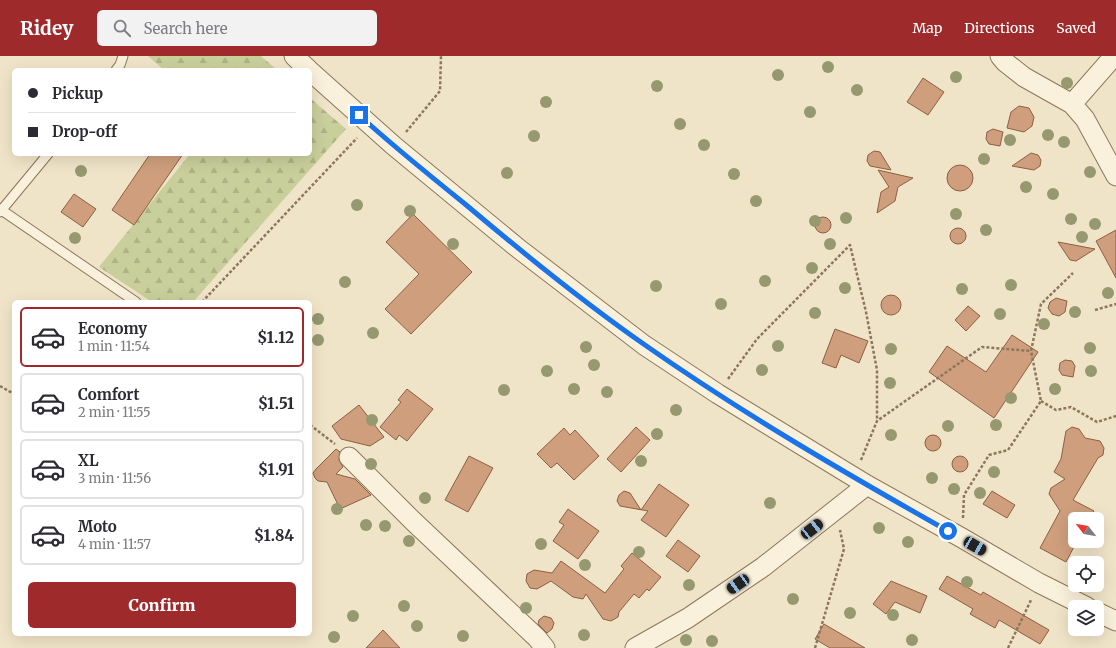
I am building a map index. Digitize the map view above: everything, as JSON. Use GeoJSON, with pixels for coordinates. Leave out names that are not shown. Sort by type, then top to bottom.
{"type":"FeatureCollection","features":[{"type":"Feature","properties":{"kind":"street"},"geometry":{"type":"LineString","coordinates":[[294,56],[308,68]]}},
{"type":"Feature","properties":{"kind":"street"},"geometry":{"type":"LineString","coordinates":[[1000,56],[1005,62],[1024,77],[1072,104],[1085,119],[1116,176]]}},
{"type":"Feature","properties":{"kind":"street"},"geometry":{"type":"LineString","coordinates":[[1072,104],[1114,56]]}},
{"type":"Feature","properties":{"kind":"street"},"geometry":{"type":"LineString","coordinates":[[312,72],[394,146],[519,249],[644,345],[718,394],[860,481],[1039,583],[1073,600]]}},
{"type":"Feature","properties":{"kind":"street"},"geometry":{"type":"LineString","coordinates":[[349,457],[413,521],[537,638],[545,648]]}},
{"type":"Feature","properties":{"kind":"street"},"geometry":{"type":"LineString","coordinates":[[635,648],[688,618],[757,571],[837,510],[860,481]]}},
{"type":"Feature","properties":{"kind":"street"},"geometry":{"type":"LineString","coordinates":[[1104,615],[1116,621]]}},
{"type":"Feature","properties":{"kind":"lane"},"geometry":{"type":"LineString","coordinates":[[117,68],[123,56]]}},
{"type":"Feature","properties":{"kind":"lane"},"geometry":{"type":"LineString","coordinates":[[46,156],[1,211],[133,300]]}},
{"type":"Feature","properties":{"kind":"path"},"geometry":{"type":"LineString","coordinates":[[394,146],[440,91],[441,56]]}},
{"type":"Feature","properties":{"kind":"path"},"geometry":{"type":"LineString","coordinates":[[204,300],[369,124]]}},
{"type":"Feature","properties":{"kind":"path"},"geometry":{"type":"LineString","coordinates":[[718,394],[757,339],[850,245],[866,312],[877,370],[877,421],[860,481]]}},
{"type":"Feature","properties":{"kind":"path"},"geometry":{"type":"LineString","coordinates":[[962,538],[964,495],[990,455],[1008,450],[1041,401],[1031,351],[1040,304],[1073,273]]}},
{"type":"Feature","properties":{"kind":"path"},"geometry":{"type":"LineString","coordinates":[[1095,310],[1116,304]]}},
{"type":"Feature","properties":{"kind":"path"},"geometry":{"type":"LineString","coordinates":[[877,421],[982,347],[1031,351]]}},
{"type":"Feature","properties":{"kind":"path"},"geometry":{"type":"LineString","coordinates":[[0,386],[12,393]]}},
{"type":"Feature","properties":{"kind":"path"},"geometry":{"type":"LineString","coordinates":[[1041,401],[1056,410],[1071,407],[1097,422],[1116,416]]}},
{"type":"Feature","properties":{"kind":"path"},"geometry":{"type":"LineString","coordinates":[[312,426],[334,443],[349,457]]}},
{"type":"Feature","properties":{"kind":"path"},"geometry":{"type":"LineString","coordinates":[[815,648],[844,549],[837,510]]}},
{"type":"Feature","properties":{"kind":"path"},"geometry":{"type":"LineString","coordinates":[[1008,648],[1039,583]]}},
{"type":"Feature","properties":{"kind":"green space"},"geometry":{"type":"Polygon","coordinates":[[[148,56],[261,56],[275,68],[162,68],[148,56]]]}},
{"type":"Feature","properties":{"kind":"green space"},"geometry":{"type":"Polygon","coordinates":[[[312,100],[346,129],[195,300],[149,300],[99,267],[188,156],[312,156],[312,100]]]}},
{"type":"Feature","properties":{"kind":"building"},"geometry":{"type":"Polygon","coordinates":[[[923,78],[944,92],[928,115],[907,102],[923,78]]]}},
{"type":"Feature","properties":{"kind":"building"},"geometry":{"type":"Polygon","coordinates":[[[1019,106],[1029,108],[1034,117],[1032,126],[1024,132],[1007,128],[1011,112],[1019,106]]]}},
{"type":"Feature","properties":{"kind":"building"},"geometry":{"type":"Polygon","coordinates":[[[993,129],[1003,132],[1000,146],[989,144],[986,139],[987,132],[993,129]]]}},
{"type":"Feature","properties":{"kind":"building"},"geometry":{"type":"Polygon","coordinates":[[[874,151],[880,152],[891,170],[870,166],[867,161],[868,155],[874,151]]]}},
{"type":"Feature","properties":{"kind":"building"},"geometry":{"type":"Polygon","coordinates":[[[1031,153],[1038,155],[1041,160],[1040,166],[1034,170],[1012,166],[1031,153]]]}},
{"type":"Feature","properties":{"kind":"building"},"geometry":{"type":"Polygon","coordinates":[[[149,156],[182,156],[134,225],[112,210],[149,156]]]}},
{"type":"Feature","properties":{"kind":"building"},"geometry":{"type":"Polygon","coordinates":[[[960,165],[969,169],[973,178],[969,187],[960,191],[951,187],[947,178],[951,169],[960,165]]]}},
{"type":"Feature","properties":{"kind":"building"},"geometry":{"type":"Polygon","coordinates":[[[878,170],[913,178],[898,187],[895,201],[877,213],[881,192],[889,187],[878,170]]]}},
{"type":"Feature","properties":{"kind":"building"},"geometry":{"type":"Polygon","coordinates":[[[74,194],[96,209],[83,227],[61,212],[74,194]]]}},
{"type":"Feature","properties":{"kind":"building"},"geometry":{"type":"Polygon","coordinates":[[[413,214],[472,272],[411,334],[385,309],[419,274],[386,242],[413,214]]]}},
{"type":"Feature","properties":{"kind":"building"},"geometry":{"type":"Polygon","coordinates":[[[823,217],[829,219],[831,225],[829,231],[823,233],[817,231],[815,225],[817,219],[823,217]]]}},
{"type":"Feature","properties":{"kind":"building"},"geometry":{"type":"Polygon","coordinates":[[[958,228],[964,230],[966,236],[964,242],[958,244],[952,242],[950,236],[952,230],[958,228]]]}},
{"type":"Feature","properties":{"kind":"building"},"geometry":{"type":"Polygon","coordinates":[[[1116,230],[1116,278],[1096,241],[1116,230]]]}},
{"type":"Feature","properties":{"kind":"building"},"geometry":{"type":"Polygon","coordinates":[[[1058,242],[1095,249],[1076,261],[1070,260],[1058,242]]]}},
{"type":"Feature","properties":{"kind":"building"},"geometry":{"type":"Polygon","coordinates":[[[891,295],[898,298],[901,305],[898,312],[891,315],[884,312],[881,305],[884,298],[891,295]]]}},
{"type":"Feature","properties":{"kind":"building"},"geometry":{"type":"Polygon","coordinates":[[[1056,298],[1067,301],[1065,312],[1059,316],[1052,314],[1048,308],[1050,302],[1056,298]]]}},
{"type":"Feature","properties":{"kind":"building"},"geometry":{"type":"Polygon","coordinates":[[[968,306],[980,316],[966,331],[955,320],[968,306]]]}},
{"type":"Feature","properties":{"kind":"building"},"geometry":{"type":"Polygon","coordinates":[[[835,329],[868,341],[859,363],[841,355],[836,368],[822,363],[835,329]]]}},
{"type":"Feature","properties":{"kind":"building"},"geometry":{"type":"Polygon","coordinates":[[[1012,335],[1038,352],[994,418],[929,372],[947,346],[986,372],[1012,335]]]}},
{"type":"Feature","properties":{"kind":"building"},"geometry":{"type":"Polygon","coordinates":[[[1065,360],[1072,361],[1075,366],[1073,377],[1062,375],[1059,370],[1060,363],[1065,360]]]}},
{"type":"Feature","properties":{"kind":"building"},"geometry":{"type":"Polygon","coordinates":[[[407,389],[433,409],[407,441],[399,435],[396,440],[380,427],[401,402],[398,400],[407,389]]]}},
{"type":"Feature","properties":{"kind":"building"},"geometry":{"type":"Polygon","coordinates":[[[359,405],[384,437],[370,446],[341,439],[332,426],[359,405]]]}},
{"type":"Feature","properties":{"kind":"building"},"geometry":{"type":"Polygon","coordinates":[[[636,427],[650,440],[621,472],[607,459],[636,427]]]}},
{"type":"Feature","properties":{"kind":"building"},"geometry":{"type":"Polygon","coordinates":[[[1072,427],[1079,429],[1085,438],[1100,441],[1104,448],[1103,455],[1098,458],[1073,500],[1094,511],[1068,512],[1068,548],[1073,548],[1066,562],[1040,548],[1060,511],[1049,494],[1051,488],[1065,479],[1054,472],[1061,459],[1066,431],[1072,427]]]}},
{"type":"Feature","properties":{"kind":"building"},"geometry":{"type":"Polygon","coordinates":[[[564,428],[570,435],[575,430],[599,456],[574,480],[557,463],[551,468],[537,454],[564,428]]]}},
{"type":"Feature","properties":{"kind":"building"},"geometry":{"type":"Polygon","coordinates":[[[933,435],[939,437],[941,443],[939,449],[933,451],[927,449],[925,443],[927,437],[933,435]]]}},
{"type":"Feature","properties":{"kind":"building"},"geometry":{"type":"Polygon","coordinates":[[[336,449],[340,452],[339,460],[343,467],[336,474],[355,479],[371,495],[340,509],[327,482],[318,481],[313,473],[336,449]]]}},
{"type":"Feature","properties":{"kind":"building"},"geometry":{"type":"Polygon","coordinates":[[[469,456],[493,468],[468,512],[445,500],[469,456]]]}},
{"type":"Feature","properties":{"kind":"building"},"geometry":{"type":"Polygon","coordinates":[[[960,456],[966,458],[968,464],[966,470],[960,472],[954,470],[952,464],[954,458],[960,456]]]}},
{"type":"Feature","properties":{"kind":"building"},"geometry":{"type":"Polygon","coordinates":[[[659,484],[689,505],[666,537],[641,520],[648,511],[641,510],[659,484]]]}},
{"type":"Feature","properties":{"kind":"building"},"geometry":{"type":"Polygon","coordinates":[[[624,491],[630,493],[641,510],[620,506],[617,501],[619,495],[624,491]]]}},
{"type":"Feature","properties":{"kind":"building"},"geometry":{"type":"Polygon","coordinates":[[[992,491],[1015,505],[1007,518],[983,504],[992,491]]]}},
{"type":"Feature","properties":{"kind":"building"},"geometry":{"type":"Polygon","coordinates":[[[568,509],[599,531],[578,559],[553,541],[564,525],[559,522],[568,509]]]}},
{"type":"Feature","properties":{"kind":"building"},"geometry":{"type":"Polygon","coordinates":[[[678,540],[700,556],[688,572],[666,556],[678,540]]]}},
{"type":"Feature","properties":{"kind":"building"},"geometry":{"type":"Polygon","coordinates":[[[632,553],[661,577],[649,591],[647,589],[639,598],[634,594],[619,612],[618,617],[611,621],[603,619],[586,594],[583,599],[573,597],[551,581],[537,589],[530,588],[526,581],[527,574],[534,570],[552,573],[561,561],[605,593],[624,569],[621,566],[632,553]]]}},
{"type":"Feature","properties":{"kind":"building"},"geometry":{"type":"Polygon","coordinates":[[[947,576],[981,595],[983,592],[1049,630],[1040,644],[999,620],[995,628],[970,614],[973,609],[939,589],[947,576]]]}},
{"type":"Feature","properties":{"kind":"building"},"geometry":{"type":"Polygon","coordinates":[[[891,581],[927,596],[920,613],[895,602],[886,614],[873,604],[891,581]]]}},
{"type":"Feature","properties":{"kind":"building"},"geometry":{"type":"Polygon","coordinates":[[[544,616],[551,618],[554,623],[552,629],[547,633],[538,624],[539,620],[544,616]]]}},
{"type":"Feature","properties":{"kind":"building"},"geometry":{"type":"Polygon","coordinates":[[[824,624],[865,648],[830,648],[815,639],[824,624]]]}},
{"type":"Feature","properties":{"kind":"building"},"geometry":{"type":"Polygon","coordinates":[[[383,630],[400,648],[366,648],[383,630]]]}},
{"type":"Feature","properties":{"kind":"route"},"geometry":{"type":"LineString","coordinates":[[359,115],[394,146],[519,249],[578,296],[644,345],[718,394],[853,477],[948,531]]}}]}
